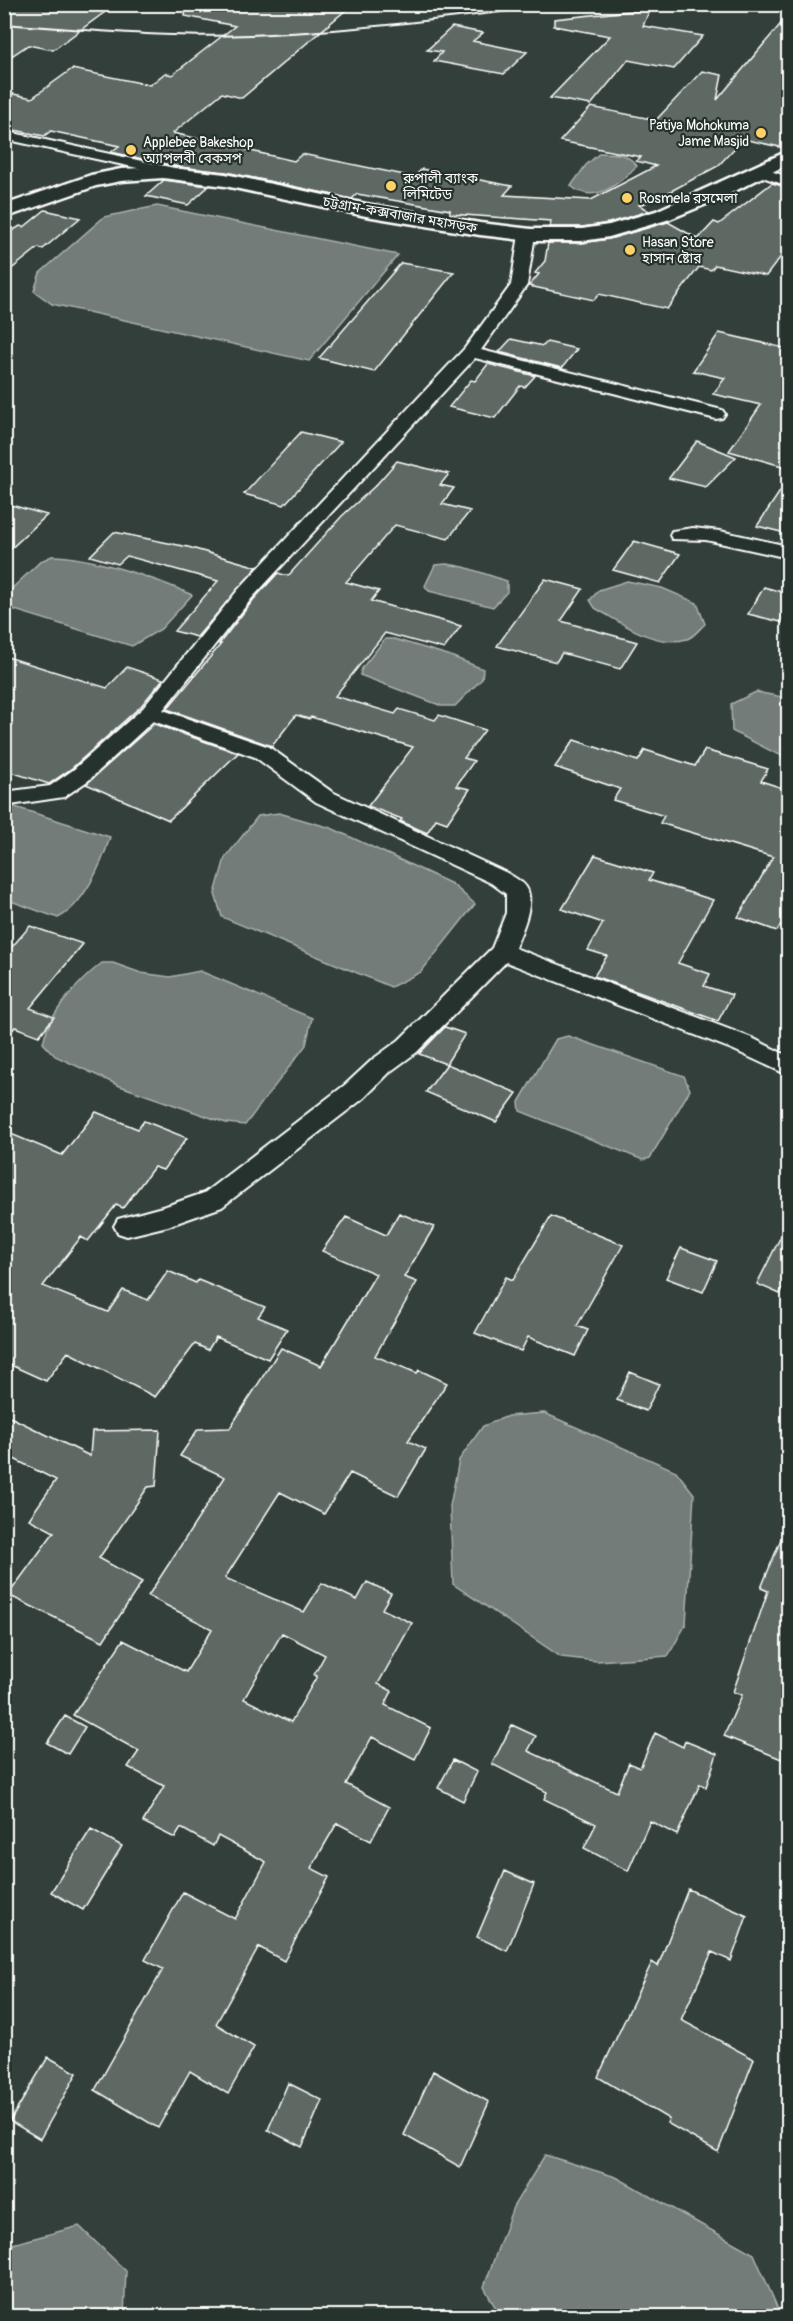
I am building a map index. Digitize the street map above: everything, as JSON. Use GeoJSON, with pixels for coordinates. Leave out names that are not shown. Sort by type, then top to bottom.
{"type":"FeatureCollection","features":[{"type":"Feature","properties":{"kind":"highway","name":"চট্টগ্রাম-কক্সবাজার মহাসড়ক"},"geometry":{"type":"LineString","coordinates":[[4,212],[71,187],[121,175],[191,176],[227,180],[363,210],[488,231],[582,235],[651,220],[789,157]]}},
{"type":"Feature","properties":{"kind":"street"},"geometry":{"type":"LineString","coordinates":[[4,135],[191,176]]}},
{"type":"Feature","properties":{"kind":"street"},"geometry":{"type":"LineString","coordinates":[[759,171],[789,182]]}},
{"type":"Feature","properties":{"kind":"street"},"geometry":{"type":"LineString","coordinates":[[4,799],[56,792],[81,775],[150,713],[245,594],[471,352],[519,285],[527,234]]}},
{"type":"Feature","properties":{"kind":"street"},"geometry":{"type":"LineString","coordinates":[[471,352],[716,414]]}},
{"type":"Feature","properties":{"kind":"street"},"geometry":{"type":"LineString","coordinates":[[679,535],[704,533],[766,551],[789,552]]}},
{"type":"Feature","properties":{"kind":"street"},"geometry":{"type":"LineString","coordinates":[[127,1226],[168,1216],[213,1200],[355,1091],[382,1065],[408,1046],[502,952],[517,913],[517,891],[499,878],[324,797],[262,753],[150,713]]}},
{"type":"Feature","properties":{"kind":"street"},"geometry":{"type":"LineString","coordinates":[[502,952],[743,1044],[789,1066]]}},
{"type":"Feature","properties":{"kind":"shaded area"},"geometry":{"type":"Polygon","coordinates":[[[600,153],[625,156],[637,166],[615,185],[598,193],[580,192],[571,186],[586,165],[600,153]]]}},
{"type":"Feature","properties":{"kind":"shaded area"},"geometry":{"type":"Polygon","coordinates":[[[157,206],[398,255],[309,361],[52,304],[34,291],[40,273],[104,217],[157,206]]]}},
{"type":"Feature","properties":{"kind":"shaded area"},"geometry":{"type":"Polygon","coordinates":[[[52,556],[104,564],[161,582],[192,595],[161,629],[132,646],[5,607],[5,595],[41,561],[52,556]]]}},
{"type":"Feature","properties":{"kind":"shaded area"},"geometry":{"type":"Polygon","coordinates":[[[447,564],[507,581],[507,592],[493,607],[429,591],[425,586],[435,565],[447,564]]]}},
{"type":"Feature","properties":{"kind":"shaded area"},"geometry":{"type":"Polygon","coordinates":[[[627,581],[662,588],[697,603],[705,624],[687,639],[663,640],[628,627],[595,608],[590,600],[599,590],[627,581]]]}},
{"type":"Feature","properties":{"kind":"shaded area"},"geometry":{"type":"Polygon","coordinates":[[[385,639],[394,639],[448,655],[483,669],[482,679],[455,706],[442,706],[360,675],[362,668],[385,639]]]}},
{"type":"Feature","properties":{"kind":"shaded area"},"geometry":{"type":"Polygon","coordinates":[[[756,692],[788,698],[788,758],[732,731],[731,704],[756,692]]]}},
{"type":"Feature","properties":{"kind":"shaded area"},"geometry":{"type":"Polygon","coordinates":[[[5,806],[12,806],[110,837],[97,871],[83,894],[76,904],[58,918],[5,899],[5,806]]]}},
{"type":"Feature","properties":{"kind":"shaded area"},"geometry":{"type":"Polygon","coordinates":[[[279,813],[331,828],[452,884],[475,904],[421,972],[391,987],[222,917],[215,894],[225,858],[258,816],[279,813]]]}},
{"type":"Feature","properties":{"kind":"shaded area"},"geometry":{"type":"Polygon","coordinates":[[[102,963],[113,963],[141,973],[170,977],[200,971],[312,1018],[306,1045],[245,1125],[226,1123],[120,1086],[55,1056],[43,1043],[58,1009],[75,988],[102,963]]]}},
{"type":"Feature","properties":{"kind":"shaded area"},"geometry":{"type":"Polygon","coordinates":[[[568,1036],[684,1076],[690,1090],[650,1158],[643,1160],[520,1111],[519,1102],[556,1039],[568,1036]]]}},
{"type":"Feature","properties":{"kind":"shaded area"},"geometry":{"type":"Polygon","coordinates":[[[544,1413],[676,1471],[694,1494],[686,1624],[668,1656],[597,1661],[561,1657],[453,1584],[450,1506],[459,1460],[483,1426],[508,1416],[544,1413]]]}},
{"type":"Feature","properties":{"kind":"shaded area"},"geometry":{"type":"Polygon","coordinates":[[[545,2155],[616,2177],[754,2254],[781,2316],[504,2316],[498,2312],[484,2287],[513,2207],[545,2155]]]}},
{"type":"Feature","properties":{"kind":"shaded area"},"geometry":{"type":"Polygon","coordinates":[[[79,2226],[126,2271],[124,2316],[5,2316],[5,2261],[13,2244],[79,2226]]]}},
{"type":"Feature","properties":{"kind":"building"},"geometry":{"type":"Polygon","coordinates":[[[4,4],[116,4],[53,50],[28,45],[4,61],[4,4]]]}},
{"type":"Feature","properties":{"kind":"building"},"geometry":{"type":"Polygon","coordinates":[[[186,4],[353,4],[242,98],[222,93],[173,133],[294,161],[302,154],[414,177],[422,169],[512,186],[504,195],[591,200],[656,166],[636,161],[641,157],[560,141],[591,107],[656,120],[702,71],[722,75],[717,100],[789,14],[789,149],[743,139],[718,166],[656,199],[639,205],[649,211],[609,223],[582,227],[550,227],[551,221],[450,214],[450,210],[357,194],[352,199],[226,172],[179,167],[111,152],[119,146],[51,131],[44,136],[4,128],[4,92],[32,98],[72,69],[150,85],[165,73],[172,75],[235,26],[185,16],[186,4]]]}},
{"type":"Feature","properties":{"kind":"building"},"geometry":{"type":"Polygon","coordinates":[[[650,9],[643,26],[703,36],[674,69],[628,60],[591,105],[550,98],[610,36],[554,26],[554,19],[650,9]]]}},
{"type":"Feature","properties":{"kind":"building"},"geometry":{"type":"Polygon","coordinates":[[[452,27],[483,33],[473,41],[527,52],[504,74],[434,61],[442,52],[427,50],[452,27]]]}},
{"type":"Feature","properties":{"kind":"building"},"geometry":{"type":"Polygon","coordinates":[[[164,180],[209,186],[188,205],[146,196],[164,180]]]}},
{"type":"Feature","properties":{"kind":"building"},"geometry":{"type":"Polygon","coordinates":[[[772,183],[789,188],[789,246],[766,276],[715,265],[711,270],[699,267],[667,309],[599,294],[594,300],[529,286],[539,274],[535,273],[545,261],[548,243],[582,243],[609,239],[668,222],[698,239],[714,222],[719,224],[772,183]]]}},
{"type":"Feature","properties":{"kind":"building"},"geometry":{"type":"Polygon","coordinates":[[[45,210],[80,218],[43,249],[38,248],[4,275],[4,236],[20,226],[24,227],[45,210]]]}},
{"type":"Feature","properties":{"kind":"building"},"geometry":{"type":"Polygon","coordinates":[[[401,263],[454,272],[374,372],[319,358],[401,263]]]}},
{"type":"Feature","properties":{"kind":"building"},"geometry":{"type":"Polygon","coordinates":[[[719,333],[789,349],[789,468],[729,451],[761,405],[713,394],[725,378],[693,371],[719,333]]]}},
{"type":"Feature","properties":{"kind":"building"},"geometry":{"type":"Polygon","coordinates":[[[511,339],[543,346],[547,342],[577,349],[562,368],[499,352],[511,339]]]}},
{"type":"Feature","properties":{"kind":"building"},"geometry":{"type":"Polygon","coordinates":[[[488,364],[535,376],[525,387],[520,386],[495,418],[449,407],[471,380],[475,381],[488,364]]]}},
{"type":"Feature","properties":{"kind":"building"},"geometry":{"type":"Polygon","coordinates":[[[301,432],[341,442],[284,505],[244,494],[301,432]]]}},
{"type":"Feature","properties":{"kind":"building"},"geometry":{"type":"Polygon","coordinates":[[[697,441],[736,457],[706,487],[669,478],[697,441]]]}},
{"type":"Feature","properties":{"kind":"building"},"geometry":{"type":"Polygon","coordinates":[[[397,461],[449,474],[440,485],[454,488],[442,504],[470,511],[448,539],[395,525],[346,582],[379,591],[371,601],[461,626],[444,649],[385,633],[335,696],[395,714],[399,709],[435,720],[439,715],[485,730],[464,758],[474,761],[456,786],[470,789],[447,823],[436,819],[427,833],[400,821],[402,819],[368,806],[413,747],[311,717],[309,719],[296,715],[272,746],[167,709],[221,644],[219,644],[254,599],[278,573],[288,576],[342,516],[376,485],[397,461]]]}},
{"type":"Feature","properties":{"kind":"building"},"geometry":{"type":"Polygon","coordinates":[[[789,478],[789,534],[757,526],[789,478]]]}},
{"type":"Feature","properties":{"kind":"building"},"geometry":{"type":"Polygon","coordinates":[[[4,503],[47,515],[4,555],[4,503]]]}},
{"type":"Feature","properties":{"kind":"building"},"geometry":{"type":"Polygon","coordinates":[[[114,532],[188,547],[257,567],[197,637],[174,631],[218,581],[127,556],[118,564],[90,556],[114,532]]]}},
{"type":"Feature","properties":{"kind":"building"},"geometry":{"type":"Polygon","coordinates":[[[634,541],[680,554],[660,583],[613,570],[634,541]]]}},
{"type":"Feature","properties":{"kind":"building"},"geometry":{"type":"Polygon","coordinates":[[[545,579],[583,589],[561,621],[637,642],[620,669],[562,653],[556,662],[497,646],[545,579]]]}},
{"type":"Feature","properties":{"kind":"building"},"geometry":{"type":"Polygon","coordinates":[[[764,587],[789,594],[789,624],[748,614],[764,587]]]}},
{"type":"Feature","properties":{"kind":"building"},"geometry":{"type":"Polygon","coordinates":[[[4,656],[107,688],[127,667],[163,679],[141,706],[72,768],[49,784],[4,770],[4,656]]]}},
{"type":"Feature","properties":{"kind":"building"},"geometry":{"type":"Polygon","coordinates":[[[154,724],[238,753],[169,820],[86,784],[154,724]]]}},
{"type":"Feature","properties":{"kind":"building"},"geometry":{"type":"Polygon","coordinates":[[[574,740],[638,761],[645,750],[695,766],[705,750],[768,769],[761,781],[789,790],[789,911],[777,931],[738,917],[773,857],[660,823],[664,816],[613,800],[620,789],[555,767],[574,740]]]}},
{"type":"Feature","properties":{"kind":"building"},"geometry":{"type":"Polygon","coordinates":[[[595,855],[653,873],[649,880],[713,900],[678,963],[710,974],[704,986],[732,995],[718,1021],[594,976],[607,956],[588,950],[603,923],[562,909],[595,855]]]}},
{"type":"Feature","properties":{"kind":"building"},"geometry":{"type":"Polygon","coordinates":[[[30,926],[83,944],[30,1008],[54,1017],[39,1036],[15,1027],[4,1040],[4,956],[30,926]]]}},
{"type":"Feature","properties":{"kind":"building"},"geometry":{"type":"Polygon","coordinates":[[[445,1027],[465,1034],[446,1064],[419,1054],[445,1027]]]}},
{"type":"Feature","properties":{"kind":"building"},"geometry":{"type":"Polygon","coordinates":[[[447,1064],[517,1093],[496,1122],[426,1092],[447,1064]]]}},
{"type":"Feature","properties":{"kind":"building"},"geometry":{"type":"Polygon","coordinates":[[[96,1112],[138,1129],[144,1121],[187,1138],[163,1170],[154,1167],[123,1208],[116,1205],[88,1241],[81,1237],[43,1286],[108,1312],[123,1290],[148,1300],[168,1271],[196,1283],[198,1280],[265,1307],[258,1317],[287,1329],[268,1359],[216,1337],[208,1350],[195,1344],[155,1397],[68,1352],[46,1381],[4,1362],[4,1131],[62,1155],[96,1112]]]}},
{"type":"Feature","properties":{"kind":"building"},"geometry":{"type":"Polygon","coordinates":[[[399,1213],[434,1227],[404,1277],[417,1282],[375,1356],[417,1373],[419,1370],[447,1383],[408,1441],[426,1449],[398,1496],[350,1473],[324,1514],[280,1492],[225,1578],[304,1612],[322,1583],[357,1600],[367,1582],[391,1593],[382,1609],[412,1623],[378,1684],[392,1691],[385,1705],[431,1728],[415,1759],[372,1737],[346,1784],[389,1807],[371,1841],[337,1823],[311,1868],[329,1877],[284,1961],[259,1947],[216,2024],[254,2047],[228,2094],[190,2071],[158,2128],[95,2090],[163,1969],[145,1960],[183,1892],[235,1919],[266,1862],[218,1836],[213,1846],[181,1828],[175,1838],[143,1822],[164,1786],[128,1767],[139,1751],[73,1715],[123,1640],[186,1672],[212,1629],[148,1596],[225,1477],[180,1456],[198,1429],[230,1428],[281,1348],[321,1366],[376,1274],[322,1251],[346,1217],[386,1235],[399,1213]],[[282,1633],[244,1699],[291,1722],[317,1676],[314,1675],[325,1655],[282,1633]]]}},
{"type":"Feature","properties":{"kind":"building"},"geometry":{"type":"Polygon","coordinates":[[[551,1216],[623,1245],[577,1326],[588,1330],[575,1356],[528,1337],[521,1351],[475,1333],[506,1277],[513,1280],[551,1216]]]}},
{"type":"Feature","properties":{"kind":"building"},"geometry":{"type":"Polygon","coordinates":[[[789,1220],[789,1276],[780,1294],[757,1284],[789,1220]]]}},
{"type":"Feature","properties":{"kind":"building"},"geometry":{"type":"Polygon","coordinates":[[[681,1248],[717,1261],[703,1292],[666,1278],[681,1248]]]}},
{"type":"Feature","properties":{"kind":"building"},"geometry":{"type":"Polygon","coordinates":[[[630,1372],[659,1384],[646,1411],[617,1400],[630,1372]]]}},
{"type":"Feature","properties":{"kind":"building"},"geometry":{"type":"Polygon","coordinates":[[[4,1414],[90,1456],[92,1431],[160,1430],[156,1486],[148,1487],[99,1558],[142,1582],[103,1641],[8,1595],[54,1532],[29,1519],[56,1480],[4,1454],[4,1414]]]}},
{"type":"Feature","properties":{"kind":"building"},"geometry":{"type":"Polygon","coordinates":[[[788,1522],[789,1745],[784,1760],[724,1736],[742,1695],[733,1692],[768,1591],[761,1588],[788,1522]]]}},
{"type":"Feature","properties":{"kind":"building"},"geometry":{"type":"Polygon","coordinates":[[[65,1716],[85,1727],[68,1754],[47,1743],[65,1716]]]}},
{"type":"Feature","properties":{"kind":"building"},"geometry":{"type":"Polygon","coordinates":[[[512,1725],[536,1736],[528,1751],[617,1792],[629,1763],[640,1768],[655,1733],[683,1747],[685,1741],[717,1754],[706,1787],[700,1784],[677,1835],[650,1821],[628,1871],[584,1848],[596,1824],[544,1799],[547,1792],[492,1764],[512,1725]]]}},
{"type":"Feature","properties":{"kind":"building"},"geometry":{"type":"Polygon","coordinates":[[[453,1760],[477,1772],[463,1801],[438,1788],[453,1760]]]}},
{"type":"Feature","properties":{"kind":"building"},"geometry":{"type":"Polygon","coordinates":[[[91,1829],[122,1846],[83,1910],[51,1892],[91,1829]]]}},
{"type":"Feature","properties":{"kind":"building"},"geometry":{"type":"Polygon","coordinates":[[[505,1871],[534,1884],[507,1951],[477,1937],[505,1871]]]}},
{"type":"Feature","properties":{"kind":"building"},"geometry":{"type":"Polygon","coordinates":[[[688,1889],[747,1916],[731,1961],[712,1952],[681,2020],[754,2059],[718,2152],[667,2123],[669,2119],[598,2077],[652,1962],[658,1966],[688,1889]]]}},
{"type":"Feature","properties":{"kind":"building"},"geometry":{"type":"Polygon","coordinates":[[[48,2057],[77,2073],[40,2139],[10,2121],[48,2057]]]}},
{"type":"Feature","properties":{"kind":"building"},"geometry":{"type":"Polygon","coordinates":[[[433,2071],[489,2102],[460,2167],[404,2135],[433,2071]]]}},
{"type":"Feature","properties":{"kind":"building"},"geometry":{"type":"Polygon","coordinates":[[[288,2083],[322,2100],[302,2147],[268,2130],[288,2083]]]}},
{"type":"Feature","properties":{"kind":"railway"},"geometry":{"type":"LineString","coordinates":[[4,24],[158,34],[251,35],[370,27],[569,4]]}},
{"type":"Feature","properties":{"kind":"place","name":"Patiya Mohokuma Jame Masjid"},"geometry":{"type":"Point","coordinates":[761,133]}},
{"type":"Feature","properties":{"kind":"place","name":"Applebee Bakeshop অ্যাপলবী বেকসপ"},"geometry":{"type":"Point","coordinates":[131,150]}},
{"type":"Feature","properties":{"kind":"place","name":"রুপালী ব্যাংক লিমিটেড"},"geometry":{"type":"Point","coordinates":[391,186]}},
{"type":"Feature","properties":{"kind":"place","name":"Rosmela রসমেলা"},"geometry":{"type":"Point","coordinates":[627,198]}},
{"type":"Feature","properties":{"kind":"place","name":"Hasan Store হাসান ষ্টোর"},"geometry":{"type":"Point","coordinates":[630,250]}}]}
